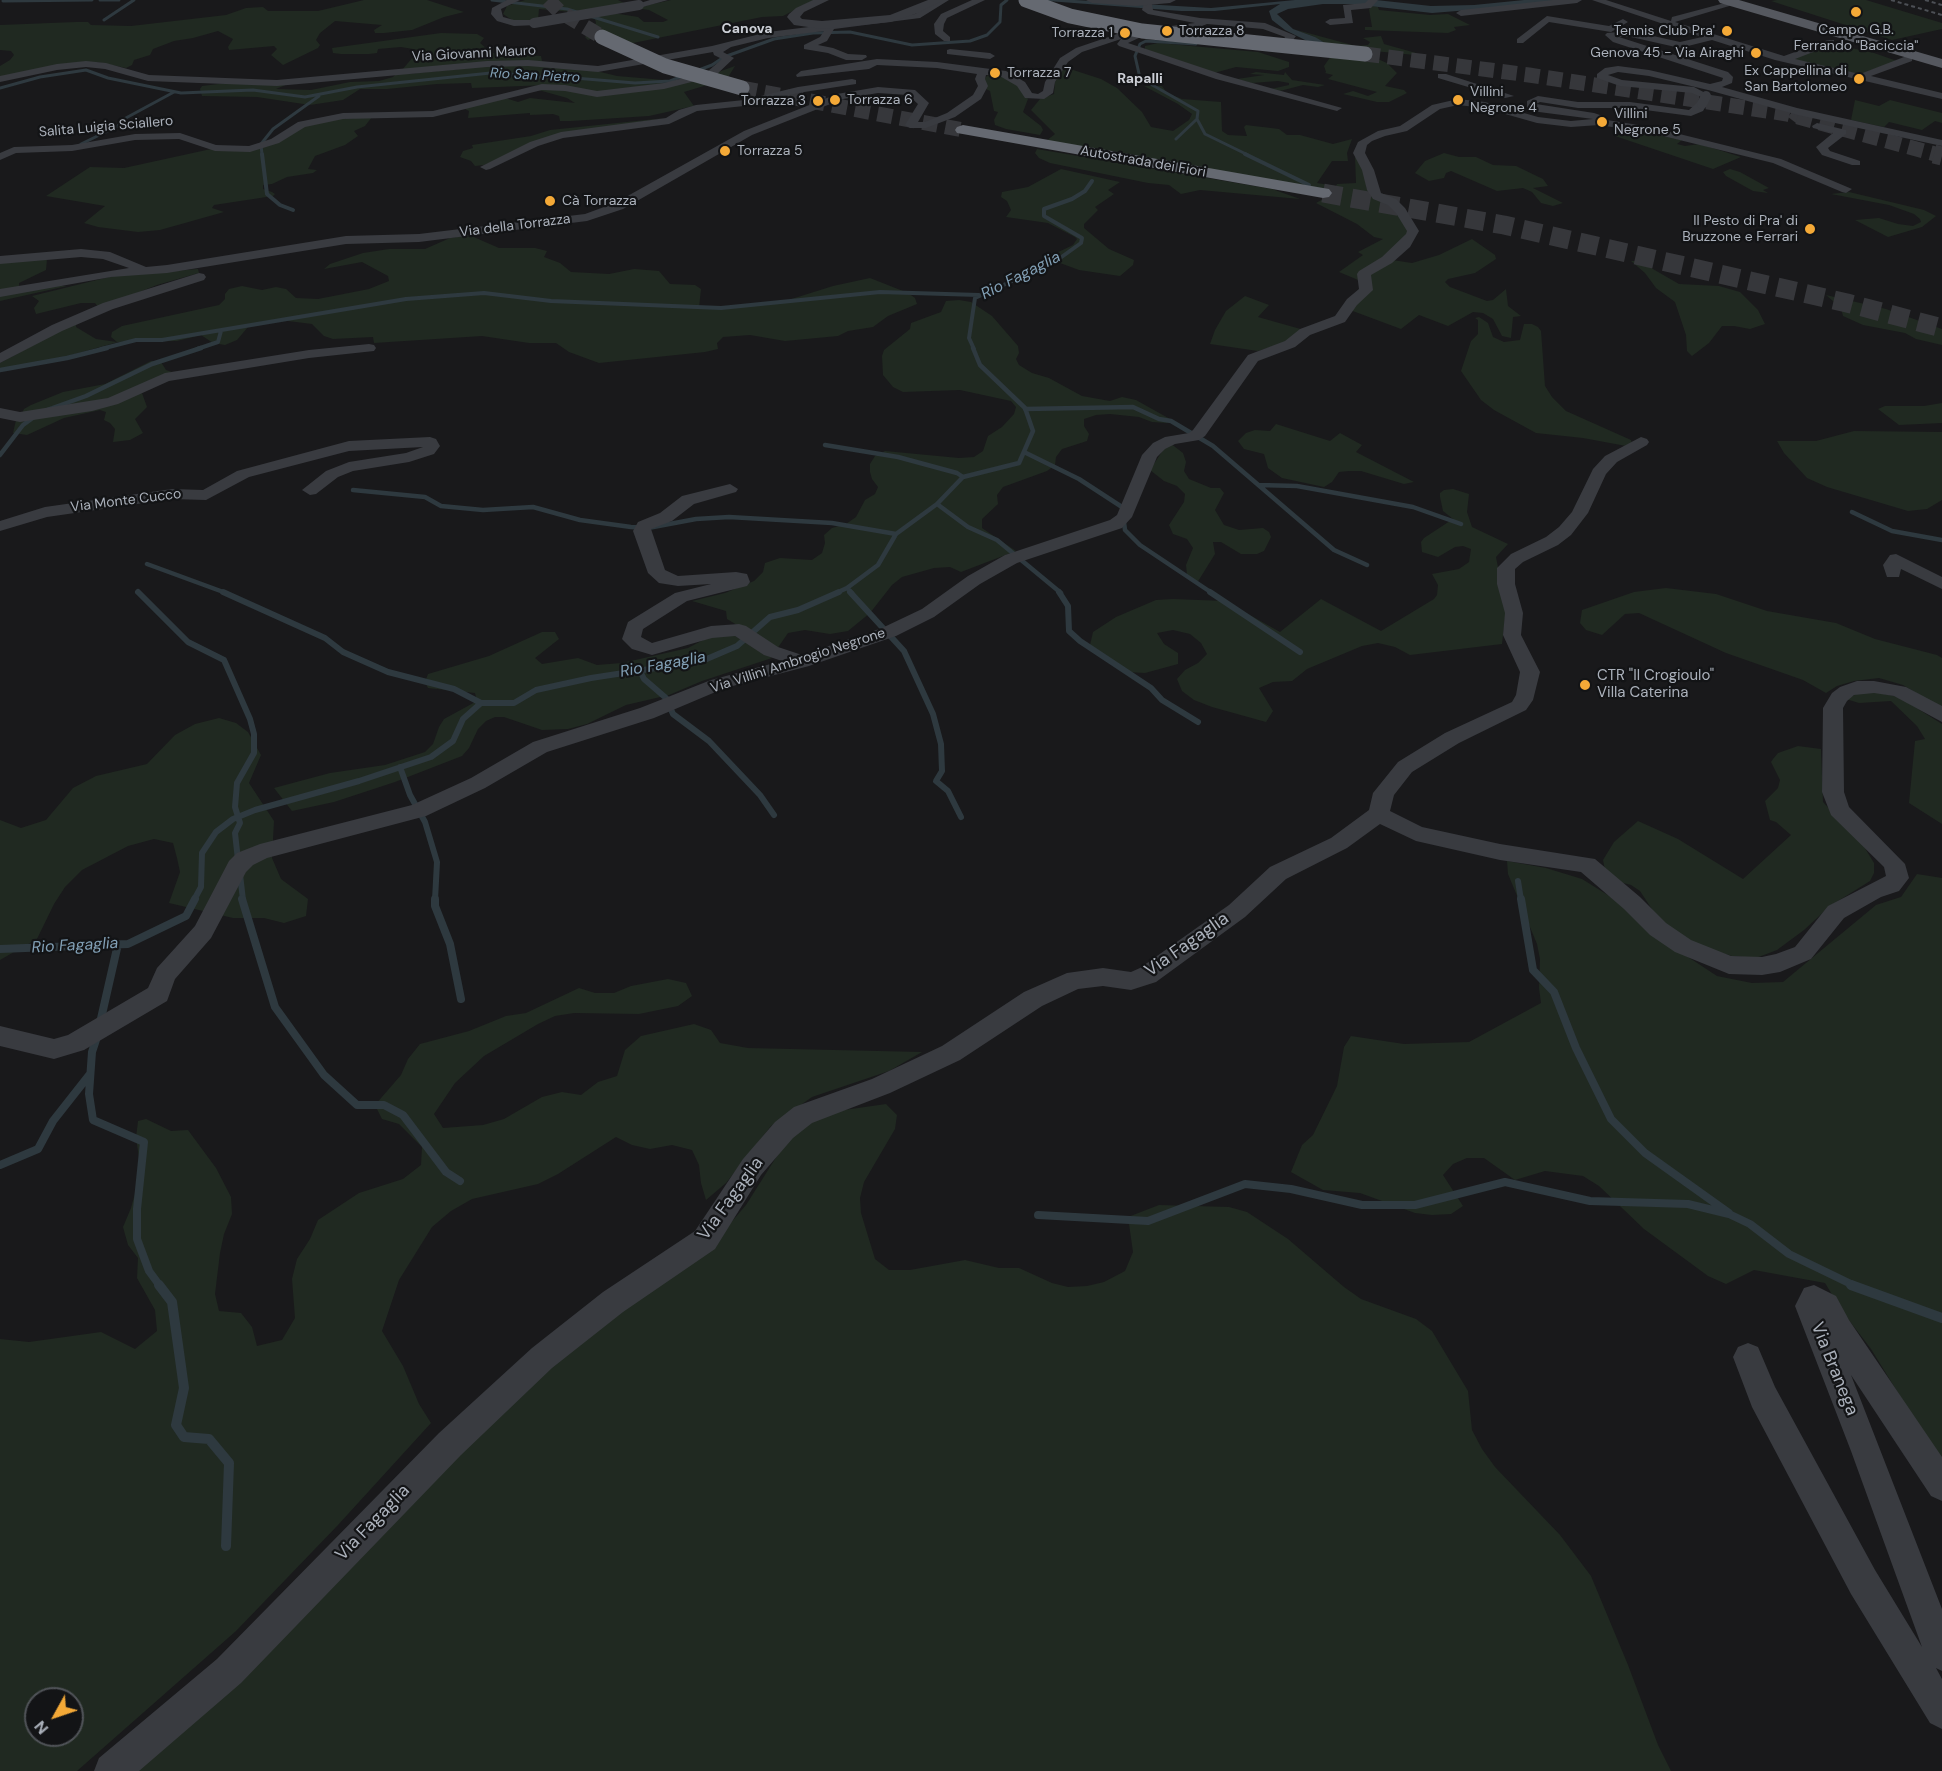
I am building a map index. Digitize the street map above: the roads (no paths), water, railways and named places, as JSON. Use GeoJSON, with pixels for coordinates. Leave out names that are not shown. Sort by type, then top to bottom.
{"type":"FeatureCollection","features":[{"type":"Feature","properties":{"kind":"highway"},"geometry":{"type":"LineString","coordinates":[[1026,0],[1070,16],[1142,31],[1365,54]]}},
{"type":"Feature","properties":{"kind":"highway"},"geometry":{"type":"LineString","coordinates":[[602,37],[665,66],[742,87]]}},
{"type":"Feature","properties":{"kind":"highway","name":"Autostrada dei Fiori"},"geometry":{"type":"LineString","coordinates":[[963,130],[1323,193]]}},
{"type":"Feature","properties":{"kind":"main road"},"geometry":{"type":"LineString","coordinates":[[1729,1],[1849,35],[1942,69]]}},
{"type":"Feature","properties":{"kind":"main road"},"geometry":{"type":"LineString","coordinates":[[1912,57],[1942,63]]}},
{"type":"Feature","properties":{"kind":"street"},"geometry":{"type":"LineString","coordinates":[[515,0],[497,8],[496,14],[500,19],[534,23],[663,0]]}},
{"type":"Feature","properties":{"kind":"street"},"geometry":{"type":"LineString","coordinates":[[808,24],[798,22],[793,17],[794,14],[823,0]]}},
{"type":"Feature","properties":{"kind":"street"},"geometry":{"type":"LineString","coordinates":[[662,53],[808,24],[838,24],[891,18],[914,11],[937,0]]}},
{"type":"Feature","properties":{"kind":"street","name":"Via Giovanni Mauro"},"geometry":{"type":"LineString","coordinates":[[0,79],[86,64],[106,66],[148,78],[277,83],[487,64],[528,63],[598,69],[741,43],[768,34],[829,31],[917,16],[944,0]]}},
{"type":"Feature","properties":{"kind":"street"},"geometry":{"type":"LineString","coordinates":[[947,39],[938,32],[939,24],[944,16],[980,0]]}},
{"type":"Feature","properties":{"kind":"street"},"geometry":{"type":"LineString","coordinates":[[1092,0],[1148,6],[1201,21],[1265,26],[1291,36],[1288,41]]}},
{"type":"Feature","properties":{"kind":"street"},"geometry":{"type":"LineString","coordinates":[[1148,6],[1170,0]]}},
{"type":"Feature","properties":{"kind":"street"},"geometry":{"type":"LineString","coordinates":[[1461,14],[1577,0]]}},
{"type":"Feature","properties":{"kind":"street"},"geometry":{"type":"LineString","coordinates":[[1597,0],[1785,59],[1942,96]]}},
{"type":"Feature","properties":{"kind":"street"},"geometry":{"type":"LineString","coordinates":[[1675,19],[1729,1]]}},
{"type":"Feature","properties":{"kind":"street"},"geometry":{"type":"LineString","coordinates":[[1330,22],[1350,21],[1346,7],[1370,3]]}},
{"type":"Feature","properties":{"kind":"street"},"geometry":{"type":"LineString","coordinates":[[1520,41],[1547,19],[1611,29],[1638,14]]}},
{"type":"Feature","properties":{"kind":"street"},"geometry":{"type":"LineString","coordinates":[[985,71],[878,62],[805,73],[801,75],[866,62],[941,63],[985,71],[1007,75],[1021,84],[1029,96],[1046,95],[1050,82],[1064,60],[1079,50],[1123,35],[1200,26],[1203,24],[1201,21]]}},
{"type":"Feature","properties":{"kind":"street"},"geometry":{"type":"LineString","coordinates":[[1536,27],[1569,34]]}},
{"type":"Feature","properties":{"kind":"street"},"geometry":{"type":"LineString","coordinates":[[1169,30],[1125,40],[1122,45],[1135,51],[1304,101],[1337,108]]}},
{"type":"Feature","properties":{"kind":"street"},"geometry":{"type":"LineString","coordinates":[[829,31],[807,47],[830,50],[838,56],[866,62],[882,52],[903,52]]}},
{"type":"Feature","properties":{"kind":"street"},"geometry":{"type":"LineString","coordinates":[[1531,103],[1538,99],[1578,105],[1630,105],[1692,113],[1700,109],[1706,96],[1727,83],[1728,77],[1616,40],[1610,35],[1630,34],[1680,45],[1713,37]]}},
{"type":"Feature","properties":{"kind":"street"},"geometry":{"type":"LineString","coordinates":[[1785,59],[1831,42]]}},
{"type":"Feature","properties":{"kind":"street","name":"Salita Luigia Sciallero"},"geometry":{"type":"LineString","coordinates":[[0,157],[14,150],[72,148],[135,137],[180,136],[215,148],[250,149],[275,141],[302,124],[343,116],[433,114],[542,87],[565,88],[597,94],[664,86],[711,74],[729,58],[722,55],[720,49],[741,43]]}},
{"type":"Feature","properties":{"kind":"street"},"geometry":{"type":"LineString","coordinates":[[943,52],[990,56]]}},
{"type":"Feature","properties":{"kind":"street"},"geometry":{"type":"LineString","coordinates":[[1863,76],[1912,57]]}},
{"type":"Feature","properties":{"kind":"street"},"geometry":{"type":"LineString","coordinates":[[1706,96],[1694,90],[1681,89],[1620,83],[1601,76],[1609,70],[1632,70],[1706,96],[1942,143]]}},
{"type":"Feature","properties":{"kind":"street"},"geometry":{"type":"LineString","coordinates":[[486,167],[534,144],[561,135],[669,121],[683,112],[696,108],[744,103],[798,90],[849,82],[875,83],[911,92],[924,103],[910,124],[926,125],[951,115],[977,97],[983,86],[980,80],[985,71]]}},
{"type":"Feature","properties":{"kind":"street"},"geometry":{"type":"LineString","coordinates":[[1442,76],[1531,103],[1531,106],[1539,109],[1599,117],[1602,119],[1599,122],[1652,130],[1777,161],[1846,189]]}},
{"type":"Feature","properties":{"kind":"street","name":"Via della Torrazza"},"geometry":{"type":"LineString","coordinates":[[111,273],[235,259],[346,240],[419,238],[587,217],[619,206],[758,129],[841,96],[862,91],[901,90]]}},
{"type":"Feature","properties":{"kind":"street","name":"Via Villini Ambrogio Negrone"},"geometry":{"type":"LineString","coordinates":[[0,1036],[54,1049],[75,1043],[158,994],[165,975],[203,932],[237,867],[260,852],[418,810],[478,783],[540,747],[647,713],[718,684],[802,662],[889,632],[928,613],[974,580],[1011,559],[1116,524],[1124,517],[1150,455],[1159,446],[1171,440],[1193,437],[1199,433],[1253,358],[1290,344],[1305,332],[1340,319],[1352,302],[1366,290],[1364,274],[1387,260],[1405,244],[1413,231],[1392,202],[1377,196],[1359,153],[1362,144],[1368,139],[1382,133],[1403,129],[1436,107],[1458,102],[1485,105],[1547,122],[1599,122]]}},
{"type":"Feature","properties":{"kind":"street"},"geometry":{"type":"LineString","coordinates":[[1797,114],[1842,132],[1822,147],[1823,150],[1856,163]]}},
{"type":"Feature","properties":{"kind":"street"},"geometry":{"type":"LineString","coordinates":[[0,260],[90,253],[105,255],[150,270]]}},
{"type":"Feature","properties":{"kind":"street","name":"Via della Torrazza"},"geometry":{"type":"LineString","coordinates":[[0,359],[57,328],[108,306],[165,286],[233,269],[236,266],[235,259]]}},
{"type":"Feature","properties":{"kind":"street"},"geometry":{"type":"LineString","coordinates":[[0,293],[111,273]]}},
{"type":"Feature","properties":{"kind":"street"},"geometry":{"type":"LineString","coordinates":[[0,303],[86,282],[111,273]]}},
{"type":"Feature","properties":{"kind":"street"},"geometry":{"type":"LineString","coordinates":[[0,413],[20,417],[92,406],[113,401],[165,377],[309,354],[369,348]]}},
{"type":"Feature","properties":{"kind":"street","name":"Via Monte Cucco"},"geometry":{"type":"LineString","coordinates":[[0,526],[45,512],[172,494],[206,495],[243,474],[349,446],[430,442],[432,447],[428,451],[409,457],[349,467],[332,474],[310,490]]}},
{"type":"Feature","properties":{"kind":"street"},"geometry":{"type":"LineString","coordinates":[[1641,442],[1611,459],[1599,472],[1591,491],[1565,531],[1552,542],[1517,558],[1506,568],[1506,584],[1514,613],[1512,634],[1530,672],[1526,696],[1519,706],[1445,742],[1405,768],[1384,793],[1380,814],[1416,833],[1500,852],[1587,865],[1632,903],[1658,929],[1683,946],[1729,965],[1762,966],[1780,963],[1803,953],[1836,912],[1874,891],[1891,885],[1898,878],[1894,864],[1839,810],[1833,792],[1833,708],[1839,697],[1857,687],[1899,691],[1926,704],[1942,716]]}},
{"type":"Feature","properties":{"kind":"street"},"geometry":{"type":"LineString","coordinates":[[730,489],[688,500],[666,517],[644,526],[642,531],[657,573],[665,579],[678,581],[736,577],[741,578],[741,582],[681,597],[635,626],[631,639],[639,645],[652,649],[711,632],[739,630],[771,651],[802,662]]}},
{"type":"Feature","properties":{"kind":"street"},"geometry":{"type":"LineString","coordinates":[[1893,573],[1892,566],[1896,559],[1942,584]]}},
{"type":"Feature","properties":{"kind":"street","name":"Via Fagaglia"},"geometry":{"type":"LineString","coordinates":[[112,1771],[229,1671],[450,1444],[542,1358],[614,1302],[705,1240],[752,1167],[784,1130],[803,1115],[880,1086],[951,1053],[1033,999],[1075,980],[1103,977],[1131,981],[1148,975],[1237,911],[1278,873],[1339,843],[1380,814]]}},
{"type":"Feature","properties":{"kind":"street","name":"Via Branega"},"geometry":{"type":"LineString","coordinates":[[1942,1485],[1839,1330],[1826,1306],[1814,1298],[1809,1306],[1867,1451],[1942,1654]]}},
{"type":"Feature","properties":{"kind":"street"},"geometry":{"type":"LineString","coordinates":[[1748,1357],[1763,1396],[1863,1582],[1942,1711]]}},
{"type":"Feature","properties":{"kind":"waterway"},"geometry":{"type":"LineString","coordinates":[[3,1],[92,0]]}},
{"type":"Feature","properties":{"kind":"waterway"},"geometry":{"type":"LineString","coordinates":[[100,0],[119,0]]}},
{"type":"Feature","properties":{"kind":"waterway"},"geometry":{"type":"LineString","coordinates":[[104,20],[134,0]]}},
{"type":"Feature","properties":{"kind":"waterway"},"geometry":{"type":"LineString","coordinates":[[492,0],[567,9],[658,37]]}},
{"type":"Feature","properties":{"kind":"waterway","name":"Rio San Pietro"},"geometry":{"type":"LineString","coordinates":[[0,88],[40,77],[86,70],[108,78],[181,93],[253,90],[305,97],[357,87],[500,72],[527,77],[562,77],[635,83],[670,81],[712,65],[724,57],[774,39],[813,33],[850,32],[912,45],[970,41],[987,35],[1000,22],[1001,5],[1007,0]]}},
{"type":"Feature","properties":{"kind":"waterway","name":"Rio Fagaglia"},"geometry":{"type":"LineString","coordinates":[[1196,44],[1146,41],[1140,44],[1135,56],[1140,78],[1198,111],[1197,119]]}},
{"type":"Feature","properties":{"kind":"waterway"},"geometry":{"type":"LineString","coordinates":[[81,144],[118,126],[124,119],[174,92]]}},
{"type":"Feature","properties":{"kind":"waterway"},"geometry":{"type":"LineString","coordinates":[[262,155],[261,144],[273,129],[319,96]]}},
{"type":"Feature","properties":{"kind":"waterway","name":"Rio Fagaglia"},"geometry":{"type":"LineString","coordinates":[[1176,139],[1197,119]]}},
{"type":"Feature","properties":{"kind":"waterway"},"geometry":{"type":"LineString","coordinates":[[1197,119],[1205,134],[1248,155]]}},
{"type":"Feature","properties":{"kind":"waterway"},"geometry":{"type":"LineString","coordinates":[[262,154],[267,194],[280,205],[293,210]]}},
{"type":"Feature","properties":{"kind":"waterway"},"geometry":{"type":"LineString","coordinates":[[1245,154],[1309,185]]}},
{"type":"Feature","properties":{"kind":"waterway","name":"Rio Fagaglia"},"geometry":{"type":"LineString","coordinates":[[974,349],[969,338],[975,298],[1056,261],[1081,243],[1082,238],[1044,216],[1044,209],[1072,199],[1085,191],[1092,181]]}},
{"type":"Feature","properties":{"kind":"waterway"},"geometry":{"type":"LineString","coordinates":[[101,349],[136,340],[162,340],[406,299],[484,293],[551,301],[721,308],[880,292],[979,295]]}},
{"type":"Feature","properties":{"kind":"waterway"},"geometry":{"type":"LineString","coordinates":[[197,349],[218,342],[221,331]]}},
{"type":"Feature","properties":{"kind":"waterway"},"geometry":{"type":"LineString","coordinates":[[0,370],[107,348]]}},
{"type":"Feature","properties":{"kind":"waterway"},"geometry":{"type":"LineString","coordinates":[[47,410],[86,396],[152,364],[201,348]]}},
{"type":"Feature","properties":{"kind":"waterway","name":"Rio Fagaglia"},"geometry":{"type":"LineString","coordinates":[[973,348],[980,365],[1025,409]]}},
{"type":"Feature","properties":{"kind":"waterway"},"geometry":{"type":"LineString","coordinates":[[1025,409],[1133,407],[1159,419],[1171,421],[1213,446],[1334,550],[1367,565]]}},
{"type":"Feature","properties":{"kind":"waterway","name":"Rio Fagaglia"},"geometry":{"type":"LineString","coordinates":[[963,477],[1019,463],[1033,431],[1025,409]]}},
{"type":"Feature","properties":{"kind":"waterway"},"geometry":{"type":"LineString","coordinates":[[0,455],[23,425],[34,417]]}},
{"type":"Feature","properties":{"kind":"waterway"},"geometry":{"type":"LineString","coordinates":[[825,445],[898,457],[957,473],[963,477]]}},
{"type":"Feature","properties":{"kind":"waterway"},"geometry":{"type":"LineString","coordinates":[[1024,452],[1079,479],[1122,507],[1125,530],[1140,545],[1212,593]]}},
{"type":"Feature","properties":{"kind":"waterway","name":"Rio Fagaglia"},"geometry":{"type":"LineString","coordinates":[[937,504],[963,477]]}},
{"type":"Feature","properties":{"kind":"waterway"},"geometry":{"type":"LineString","coordinates":[[1259,485],[1297,486],[1413,507],[1461,524]]}},
{"type":"Feature","properties":{"kind":"waterway"},"geometry":{"type":"LineString","coordinates":[[353,490],[425,497],[441,506],[483,510],[533,507],[580,520],[631,527],[648,528],[696,519],[729,517],[832,523],[896,534]]}},
{"type":"Feature","properties":{"kind":"waterway","name":"Rio Fagaglia"},"geometry":{"type":"LineString","coordinates":[[896,534],[937,504]]}},
{"type":"Feature","properties":{"kind":"waterway"},"geometry":{"type":"LineString","coordinates":[[937,504],[968,527],[997,540],[1061,593]]}},
{"type":"Feature","properties":{"kind":"waterway"},"geometry":{"type":"LineString","coordinates":[[1852,512],[1892,531],[1942,540]]}},
{"type":"Feature","properties":{"kind":"waterway","name":"Rio Fagaglia"},"geometry":{"type":"LineString","coordinates":[[847,588],[878,565],[896,534]]}},
{"type":"Feature","properties":{"kind":"waterway"},"geometry":{"type":"LineString","coordinates":[[147,564],[226,593]]}},
{"type":"Feature","properties":{"kind":"waterway","name":"Rio Fagaglia"},"geometry":{"type":"LineString","coordinates":[[836,593],[847,588]]}},
{"type":"Feature","properties":{"kind":"waterway","name":"Rio Fagaglia"},"geometry":{"type":"LineString","coordinates":[[847,588],[852,593]]}},
{"type":"Feature","properties":{"kind":"waterway"},"geometry":{"type":"LineString","coordinates":[[138,592],[188,642],[224,660],[250,719],[254,734],[254,753],[237,783],[235,807],[238,817]]}},
{"type":"Feature","properties":{"kind":"waterway"},"geometry":{"type":"LineString","coordinates":[[223,592],[325,638],[343,652],[388,672],[454,689],[481,703]]}},
{"type":"Feature","properties":{"kind":"waterway","name":"Rio Fagaglia"},"geometry":{"type":"LineString","coordinates":[[481,703],[514,703],[536,690],[591,678],[702,661],[737,646],[770,617],[798,610],[839,592]]}},
{"type":"Feature","properties":{"kind":"waterway"},"geometry":{"type":"LineString","coordinates":[[850,592],[904,651],[933,714],[941,744],[942,771],[936,781],[948,791],[961,817]]}},
{"type":"Feature","properties":{"kind":"waterway"},"geometry":{"type":"LineString","coordinates":[[1059,592],[1068,606],[1069,631],[1080,641],[1151,688],[1162,700],[1198,722]]}},
{"type":"Feature","properties":{"kind":"waterway"},"geometry":{"type":"LineString","coordinates":[[1210,592],[1300,652]]}},
{"type":"Feature","properties":{"kind":"waterway"},"geometry":{"type":"LineString","coordinates":[[640,671],[644,679],[666,698],[673,714],[709,741],[760,795],[774,815]]}},
{"type":"Feature","properties":{"kind":"waterway","name":"Rio Fagaglia"},"geometry":{"type":"LineString","coordinates":[[400,767],[431,757],[453,741],[463,719],[481,703]]}},
{"type":"Feature","properties":{"kind":"waterway","name":"Rio Fagaglia"},"geometry":{"type":"LineString","coordinates":[[238,817],[400,767]]}},
{"type":"Feature","properties":{"kind":"waterway"},"geometry":{"type":"LineString","coordinates":[[400,767],[410,795],[425,822],[437,862],[435,900]]}},
{"type":"Feature","properties":{"kind":"waterway","name":"Rio Fagaglia"},"geometry":{"type":"LineString","coordinates":[[194,900],[201,887],[202,853],[216,832],[238,817]]}},
{"type":"Feature","properties":{"kind":"waterway"},"geometry":{"type":"LineString","coordinates":[[238,817],[240,823],[235,833],[238,860]]}},
{"type":"Feature","properties":{"kind":"waterway"},"geometry":{"type":"LineString","coordinates":[[240,874],[243,900]]}},
{"type":"Feature","properties":{"kind":"waterway"},"geometry":{"type":"LineString","coordinates":[[1518,881],[1521,900]]}},
{"type":"Feature","properties":{"kind":"waterway","name":"Rio Fagaglia"},"geometry":{"type":"LineString","coordinates":[[118,944],[128,944],[186,916],[195,899]]}},
{"type":"Feature","properties":{"kind":"waterway"},"geometry":{"type":"LineString","coordinates":[[242,899],[275,1007],[324,1075],[357,1105],[384,1105],[403,1115],[446,1172],[460,1181]]}},
{"type":"Feature","properties":{"kind":"waterway"},"geometry":{"type":"LineString","coordinates":[[1521,899],[1533,970],[1554,992],[1576,1048],[1611,1119],[1645,1153],[1729,1213]]}},
{"type":"Feature","properties":{"kind":"waterway"},"geometry":{"type":"LineString","coordinates":[[435,900],[435,906],[450,944],[461,999]]}},
{"type":"Feature","properties":{"kind":"waterway","name":"Rio Fagaglia"},"geometry":{"type":"LineString","coordinates":[[0,949],[118,944]]}},
{"type":"Feature","properties":{"kind":"waterway"},"geometry":{"type":"LineString","coordinates":[[100,1023],[118,944]]}},
{"type":"Feature","properties":{"kind":"waterway"},"geometry":{"type":"LineString","coordinates":[[97,1037],[92,1052],[89,1094],[93,1120],[144,1142],[137,1209],[137,1239],[149,1271],[160,1286]]}},
{"type":"Feature","properties":{"kind":"waterway"},"geometry":{"type":"LineString","coordinates":[[0,1165],[38,1149],[53,1121],[90,1074]]}},
{"type":"Feature","properties":{"kind":"waterway"},"geometry":{"type":"LineString","coordinates":[[1038,1215],[1148,1221],[1245,1184],[1291,1189],[1362,1205],[1415,1205],[1505,1182],[1590,1201],[1688,1204],[1729,1214],[1750,1224],[1789,1254],[1855,1286]]}},
{"type":"Feature","properties":{"kind":"waterway"},"geometry":{"type":"LineString","coordinates":[[159,1285],[172,1302],[184,1388],[176,1425],[184,1437],[209,1439],[229,1463],[226,1546]]}},
{"type":"Feature","properties":{"kind":"waterway"},"geometry":{"type":"LineString","coordinates":[[1851,1285],[1942,1318]]}},
{"type":"Feature","properties":{"kind":"tunnel"},"geometry":{"type":"LineString","coordinates":[[548,0],[559,11],[602,37]]}},
{"type":"Feature","properties":{"kind":"tunnel"},"geometry":{"type":"LineString","coordinates":[[1365,54],[1529,75],[1787,114],[1939,155]]}},
{"type":"Feature","properties":{"kind":"tunnel"},"geometry":{"type":"LineString","coordinates":[[742,88],[963,130]]}},
{"type":"Feature","properties":{"kind":"tunnel"},"geometry":{"type":"LineString","coordinates":[[1792,120],[1798,112]]}},
{"type":"Feature","properties":{"kind":"tunnel"},"geometry":{"type":"LineString","coordinates":[[1934,154],[1942,156]]}},
{"type":"Feature","properties":{"kind":"tunnel"},"geometry":{"type":"LineString","coordinates":[[1323,193],[1504,225],[1847,303],[1942,328]]}},
{"type":"Feature","properties":{"kind":"railway"},"geometry":{"type":"LineString","coordinates":[[1891,0],[1942,15]]}},
{"type":"Feature","properties":{"kind":"railway"},"geometry":{"type":"LineString","coordinates":[[1925,0],[1942,5]]}},
{"type":"Feature","properties":{"kind":"place","name":"Campo G.B. Ferrando \"Baciccia\""},"geometry":{"type":"Point","coordinates":[1856,12]}},
{"type":"Feature","properties":{"kind":"place","name":"Torrazza 8"},"geometry":{"type":"Point","coordinates":[1167,31]}},
{"type":"Feature","properties":{"kind":"place","name":"Tennis Club Pra'"},"geometry":{"type":"Point","coordinates":[1727,31]}},
{"type":"Feature","properties":{"kind":"place","name":"Torrazza 1"},"geometry":{"type":"Point","coordinates":[1125,33]}},
{"type":"Feature","properties":{"kind":"place","name":"Genova 45 - Via Airaghi"},"geometry":{"type":"Point","coordinates":[1756,53]}},
{"type":"Feature","properties":{"kind":"place","name":"Torrazza 7"},"geometry":{"type":"Point","coordinates":[995,73]}},
{"type":"Feature","properties":{"kind":"place","name":"Ex Cappellina di San Bartolomeo"},"geometry":{"type":"Point","coordinates":[1859,79]}},
{"type":"Feature","properties":{"kind":"place","name":"Torrazza 6"},"geometry":{"type":"Point","coordinates":[835,100]}},
{"type":"Feature","properties":{"kind":"place","name":"Villini Negrone 4"},"geometry":{"type":"Point","coordinates":[1458,100]}},
{"type":"Feature","properties":{"kind":"place","name":"Torrazza 3"},"geometry":{"type":"Point","coordinates":[818,101]}},
{"type":"Feature","properties":{"kind":"place","name":"Villini Negrone 5"},"geometry":{"type":"Point","coordinates":[1602,122]}},
{"type":"Feature","properties":{"kind":"place","name":"Torrazza 5"},"geometry":{"type":"Point","coordinates":[725,151]}},
{"type":"Feature","properties":{"kind":"place","name":"Cà Torrazza"},"geometry":{"type":"Point","coordinates":[550,201]}},
{"type":"Feature","properties":{"kind":"place","name":"Il Pesto di Pra' di Bruzzone e Ferrari"},"geometry":{"type":"Point","coordinates":[1810,229]}},
{"type":"Feature","properties":{"kind":"place","name":"CTR \"Il Crogioulo\" Villa Caterina"},"geometry":{"type":"Point","coordinates":[1585,685]}},
{"type":"Feature","properties":{"kind":"district","name":"Canova"},"geometry":{"type":"Point","coordinates":[747,29]}},
{"type":"Feature","properties":{"kind":"district","name":"Rapalli"},"geometry":{"type":"Point","coordinates":[1140,79]}}]}
